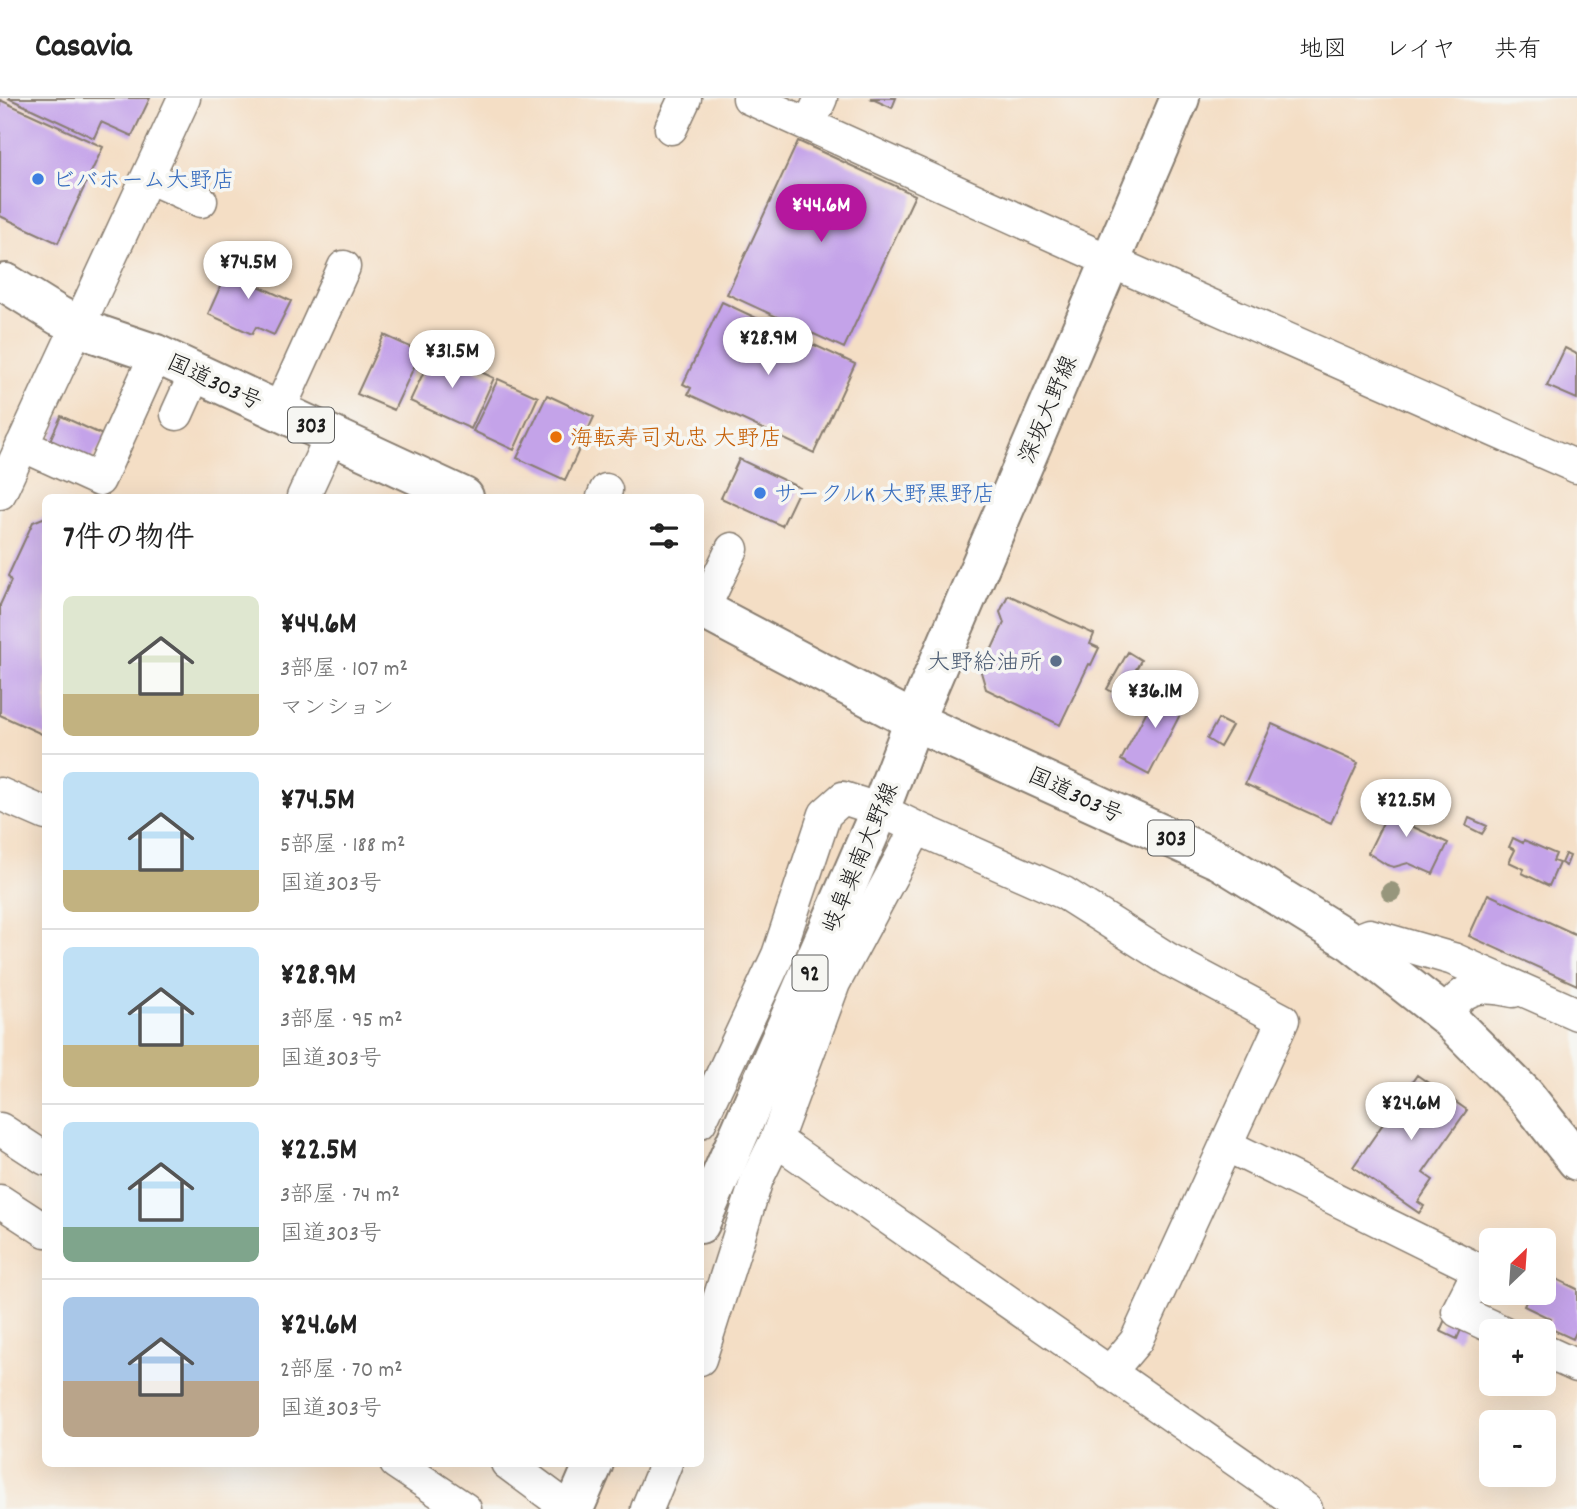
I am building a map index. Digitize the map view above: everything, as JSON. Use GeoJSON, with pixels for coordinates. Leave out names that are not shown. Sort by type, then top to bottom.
{"type":"FeatureCollection","features":[{"type":"Feature","properties":{"kind":"main road","name":"深坂大野線"},"geometry":{"type":"LineString","coordinates":[[914,720],[1180,98]]}},
{"type":"Feature","properties":{"kind":"main road","name":"国道303号"},"geometry":{"type":"LineString","coordinates":[[3,282],[65,303],[82,319],[104,321],[156,354],[458,494]]}},
{"type":"Feature","properties":{"kind":"main road","name":"国道303号"},"geometry":{"type":"LineString","coordinates":[[704,610],[914,720],[1221,861],[1352,942],[1434,1006],[1525,1096],[1577,1161]]}},
{"type":"Feature","properties":{"kind":"main road","name":"岐阜巣南大野線"},"geometry":{"type":"LineString","coordinates":[[704,1215],[880,810],[914,720]]}},
{"type":"Feature","properties":{"kind":"main road"},"geometry":{"type":"LineString","coordinates":[[566,1504],[591,1467]]}},
{"type":"Feature","properties":{"kind":"street"},"geometry":{"type":"LineString","coordinates":[[5,497],[22,445],[184,98]]}},
{"type":"Feature","properties":{"kind":"street"},"geometry":{"type":"LineString","coordinates":[[671,128],[685,98]]}},
{"type":"Feature","properties":{"kind":"street"},"geometry":{"type":"LineString","coordinates":[[749,98],[815,112],[1110,261],[1577,467]]}},
{"type":"Feature","properties":{"kind":"street"},"geometry":{"type":"LineString","coordinates":[[148,177],[201,201]]}},
{"type":"Feature","properties":{"kind":"street"},"geometry":{"type":"LineString","coordinates":[[279,410],[344,267]]}},
{"type":"Feature","properties":{"kind":"street"},"geometry":{"type":"LineString","coordinates":[[22,445],[99,480],[156,354]]}},
{"type":"Feature","properties":{"kind":"street"},"geometry":{"type":"LineString","coordinates":[[177,415],[196,372]]}},
{"type":"Feature","properties":{"kind":"street"},"geometry":{"type":"LineString","coordinates":[[304,494],[332,435]]}},
{"type":"Feature","properties":{"kind":"street"},"geometry":{"type":"LineString","coordinates":[[704,605],[732,549]]}},
{"type":"Feature","properties":{"kind":"street"},"geometry":{"type":"LineString","coordinates":[[0,794],[42,812]]}},
{"type":"Feature","properties":{"kind":"street"},"geometry":{"type":"LineString","coordinates":[[704,1108],[778,955],[825,814],[843,798],[880,810],[1064,894],[1168,959],[1283,1020],[1136,1341],[1109,1373]]}},
{"type":"Feature","properties":{"kind":"street"},"geometry":{"type":"LineString","coordinates":[[704,1347],[757,1179],[776,1140],[834,983],[917,828]]}},
{"type":"Feature","properties":{"kind":"street"},"geometry":{"type":"LineString","coordinates":[[1352,942],[1370,935],[1453,959],[1577,1014]]}},
{"type":"Feature","properties":{"kind":"street"},"geometry":{"type":"LineString","coordinates":[[1453,959],[1437,961],[1428,967],[1420,985],[1434,1006],[1453,1003],[1461,994],[1478,987],[1501,988],[1545,999]]}},
{"type":"Feature","properties":{"kind":"street"},"geometry":{"type":"LineString","coordinates":[[0,1129],[42,1156]]}},
{"type":"Feature","properties":{"kind":"street"},"geometry":{"type":"LineString","coordinates":[[776,1140],[1306,1509]]}},
{"type":"Feature","properties":{"kind":"street"},"geometry":{"type":"LineString","coordinates":[[1226,1145],[1479,1270],[1458,1311],[1479,1321]]}},
{"type":"Feature","properties":{"kind":"street"},"geometry":{"type":"LineString","coordinates":[[0,1201],[42,1228]]}},
{"type":"Feature","properties":{"kind":"street"},"geometry":{"type":"LineString","coordinates":[[1556,1356],[1577,1366]]}},
{"type":"Feature","properties":{"kind":"street"},"geometry":{"type":"LineString","coordinates":[[402,1467],[465,1509]]}},
{"type":"Feature","properties":{"kind":"street"},"geometry":{"type":"LineString","coordinates":[[518,1467],[566,1504]]}},
{"type":"Feature","properties":{"kind":"street"},"geometry":{"type":"LineString","coordinates":[[647,1509],[664,1467]]}},
{"type":"Feature","properties":{"kind":"building","name":"ビバホーム大野店"},"geometry":{"type":"Polygon","coordinates":[[[8,98],[150,98],[132,136],[101,122],[94,138],[8,98]]]}},
{"type":"Feature","properties":{"kind":"building"},"geometry":{"type":"Polygon","coordinates":[[[870,98],[896,98],[892,108],[870,98]]]}},
{"type":"Feature","properties":{"kind":"building","name":"ビバホーム大野店"},"geometry":{"type":"Polygon","coordinates":[[[0,100],[103,147],[58,243],[0,216],[0,100]]]}},
{"type":"Feature","properties":{"kind":"building"},"geometry":{"type":"Polygon","coordinates":[[[798,141],[915,195],[844,348],[727,294],[798,141]]]}},
{"type":"Feature","properties":{"kind":"building"},"geometry":{"type":"Polygon","coordinates":[[[239,259],[261,269],[254,284],[291,301],[274,335],[256,327],[252,334],[208,314],[230,265],[235,268],[239,259]]]}},
{"type":"Feature","properties":{"kind":"building"},"geometry":{"type":"Polygon","coordinates":[[[722,302],[855,364],[814,453],[688,394],[691,388],[683,384],[722,302]]]}},
{"type":"Feature","properties":{"kind":"building"},"geometry":{"type":"Polygon","coordinates":[[[384,335],[421,352],[394,410],[357,394],[384,335]]]}},
{"type":"Feature","properties":{"kind":"building"},"geometry":{"type":"Polygon","coordinates":[[[1565,348],[1577,354],[1577,399],[1547,386],[1565,348]]]}},
{"type":"Feature","properties":{"kind":"building"},"geometry":{"type":"Polygon","coordinates":[[[434,350],[494,378],[471,429],[410,401],[434,350]]]}},
{"type":"Feature","properties":{"kind":"building"},"geometry":{"type":"Polygon","coordinates":[[[498,379],[538,397],[514,450],[473,431],[498,379]]]}},
{"type":"Feature","properties":{"kind":"building","name":"海転寿司丸忠 大野店"},"geometry":{"type":"Polygon","coordinates":[[[547,395],[594,417],[565,480],[517,458],[547,395]]]}},
{"type":"Feature","properties":{"kind":"building"},"geometry":{"type":"Polygon","coordinates":[[[61,416],[107,437],[87,465],[56,451],[51,438],[61,416]]]}},
{"type":"Feature","properties":{"kind":"building","name":"サークルK 大野黒野店"},"geometry":{"type":"Polygon","coordinates":[[[739,459],[800,488],[782,526],[721,498],[739,459]]]}},
{"type":"Feature","properties":{"kind":"building"},"geometry":{"type":"Polygon","coordinates":[[[42,518],[42,734],[0,715],[0,605],[11,581],[8,576],[33,522],[42,518]]]}},
{"type":"Feature","properties":{"kind":"building"},"geometry":{"type":"Polygon","coordinates":[[[1008,595],[1094,634],[1090,644],[1099,648],[1060,725],[986,689],[981,672],[1004,623],[1000,612],[1008,595]]]}},
{"type":"Feature","properties":{"kind":"building"},"geometry":{"type":"Polygon","coordinates":[[[1128,652],[1141,660],[1121,697],[1107,689],[1128,652]]]}},
{"type":"Feature","properties":{"kind":"building"},"geometry":{"type":"Polygon","coordinates":[[[1161,684],[1188,699],[1149,775],[1121,760],[1161,684]]]}},
{"type":"Feature","properties":{"kind":"building"},"geometry":{"type":"Polygon","coordinates":[[[1218,719],[1232,726],[1220,747],[1207,739],[1218,719]]]}},
{"type":"Feature","properties":{"kind":"building"},"geometry":{"type":"Polygon","coordinates":[[[1272,724],[1358,763],[1331,823],[1245,784],[1272,724]]]}},
{"type":"Feature","properties":{"kind":"building"},"geometry":{"type":"Polygon","coordinates":[[[1398,792],[1420,802],[1409,825],[1448,843],[1433,874],[1408,863],[1394,867],[1387,865],[1368,853],[1398,792]]]}},
{"type":"Feature","properties":{"kind":"building"},"geometry":{"type":"Polygon","coordinates":[[[1469,818],[1487,826],[1482,834],[1466,826],[1469,818]]]}},
{"type":"Feature","properties":{"kind":"building"},"geometry":{"type":"Polygon","coordinates":[[[1513,838],[1556,854],[1553,861],[1559,863],[1549,886],[1522,873],[1524,869],[1509,862],[1515,850],[1509,847],[1513,838]]]}},
{"type":"Feature","properties":{"kind":"building"},"geometry":{"type":"Polygon","coordinates":[[[1565,854],[1570,856],[1566,866],[1561,863],[1565,854]]]}},
{"type":"Feature","properties":{"kind":"building"},"geometry":{"type":"Polygon","coordinates":[[[1488,894],[1577,935],[1577,985],[1469,936],[1488,894]]]}},
{"type":"Feature","properties":{"kind":"building"},"geometry":{"type":"Polygon","coordinates":[[[1417,1075],[1467,1110],[1423,1173],[1433,1180],[1418,1202],[1424,1206],[1419,1213],[1353,1167],[1417,1075]]]}},
{"type":"Feature","properties":{"kind":"building"},"geometry":{"type":"Polygon","coordinates":[[[1556,1279],[1577,1289],[1577,1330],[1573,1339],[1556,1331],[1556,1319],[1524,1306],[1556,1306],[1556,1279]]]}},
{"type":"Feature","properties":{"kind":"building"},"geometry":{"type":"Polygon","coordinates":[[[1446,1317],[1463,1325],[1457,1339],[1440,1331],[1446,1317]]]}},
{"type":"Feature","properties":{"kind":"place","name":"ビバホーム大野店"},"geometry":{"type":"Point","coordinates":[38,179]}},
{"type":"Feature","properties":{"kind":"place","name":"海転寿司丸忠 大野店"},"geometry":{"type":"Point","coordinates":[556,437]}},
{"type":"Feature","properties":{"kind":"place","name":"サークルK 大野黒野店"},"geometry":{"type":"Point","coordinates":[760,493]}},
{"type":"Feature","properties":{"kind":"place","name":"大野給油所"},"geometry":{"type":"Point","coordinates":[1056,661]}}]}
